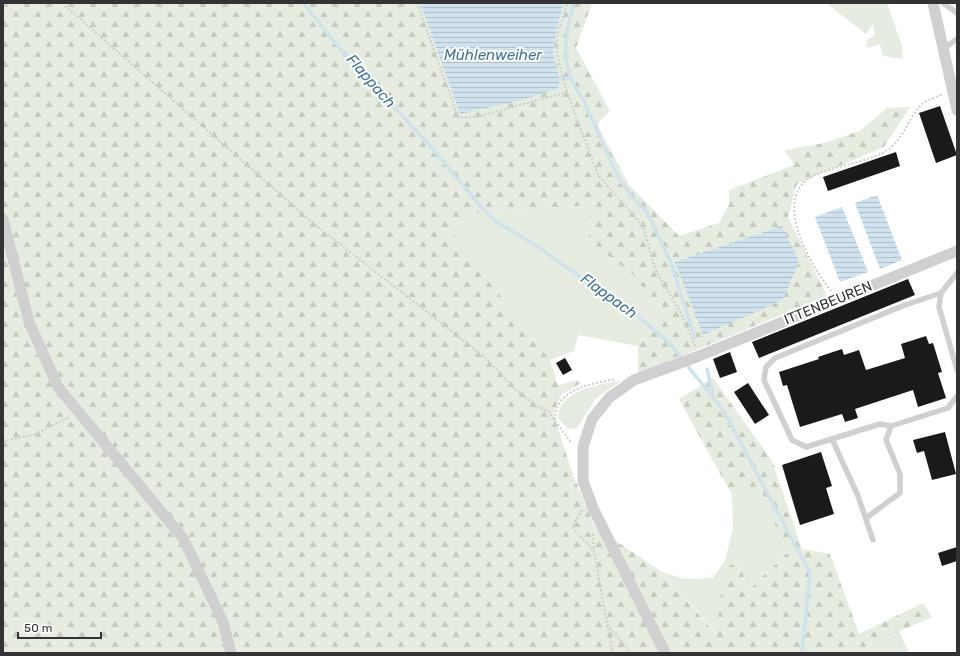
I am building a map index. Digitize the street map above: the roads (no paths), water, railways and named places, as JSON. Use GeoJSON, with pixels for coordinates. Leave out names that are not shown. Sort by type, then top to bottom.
{"type":"FeatureCollection","features":[{"type":"Feature","properties":{"kind":"street"},"geometry":{"type":"LineString","coordinates":[[933,3],[944,48],[951,90],[957,110]]}},
{"type":"Feature","properties":{"kind":"street"},"geometry":{"type":"LineString","coordinates":[[3,219],[29,322],[58,387],[183,538],[222,622],[231,653]]}},
{"type":"Feature","properties":{"kind":"street","name":"ITTENBEUREN"},"geometry":{"type":"LineString","coordinates":[[665,653],[628,582],[583,481],[583,447],[592,419],[610,397],[634,380],[696,357],[957,251]]}},
{"type":"Feature","properties":{"kind":"lane"},"geometry":{"type":"LineString","coordinates":[[943,3],[957,13]]}},
{"type":"Feature","properties":{"kind":"lane"},"geometry":{"type":"LineString","coordinates":[[944,48],[957,39]]}},
{"type":"Feature","properties":{"kind":"lane"},"geometry":{"type":"LineString","coordinates":[[957,273],[941,293],[939,307],[957,370]]}},
{"type":"Feature","properties":{"kind":"lane"},"geometry":{"type":"LineString","coordinates":[[941,293],[905,305],[775,358],[766,367],[764,380],[792,440],[806,446],[880,424],[891,426],[948,408],[957,396]]}},
{"type":"Feature","properties":{"kind":"lane"},"geometry":{"type":"LineString","coordinates":[[866,518],[900,493],[900,474],[886,440],[891,426]]}},
{"type":"Feature","properties":{"kind":"lane"},"geometry":{"type":"LineString","coordinates":[[832,439],[858,496],[873,540]]}},
{"type":"Feature","properties":{"kind":"water","name":"Mühlenweiher"},"geometry":{"type":"Polygon","coordinates":[[[420,3],[564,3],[554,46],[554,59],[560,79],[558,89],[523,100],[460,114],[420,3]]]}},
{"type":"Feature","properties":{"kind":"water"},"geometry":{"type":"Polygon","coordinates":[[[877,195],[902,260],[880,269],[855,203],[877,195]]]}},
{"type":"Feature","properties":{"kind":"water"},"geometry":{"type":"Polygon","coordinates":[[[842,207],[868,272],[840,282],[815,217],[842,207]]]}},
{"type":"Feature","properties":{"kind":"water"},"geometry":{"type":"Polygon","coordinates":[[[782,226],[799,261],[783,300],[703,335],[675,262],[782,226]]]}},
{"type":"Feature","properties":{"kind":"waterway","name":"Flappach"},"geometry":{"type":"LineString","coordinates":[[303,3],[336,44],[432,148],[481,207],[495,221],[534,244],[584,280],[629,308],[670,344],[723,410],[810,573],[802,653]]}},
{"type":"Feature","properties":{"kind":"waterway"},"geometry":{"type":"LineString","coordinates":[[574,3],[566,40],[567,63],[570,74],[618,177],[633,198],[647,212],[671,263],[695,338]]}},
{"type":"Feature","properties":{"kind":"waterway"},"geometry":{"type":"LineString","coordinates":[[561,78],[572,79]]}},
{"type":"Feature","properties":{"kind":"waterway"},"geometry":{"type":"LineString","coordinates":[[707,369],[713,395]]}}]}
